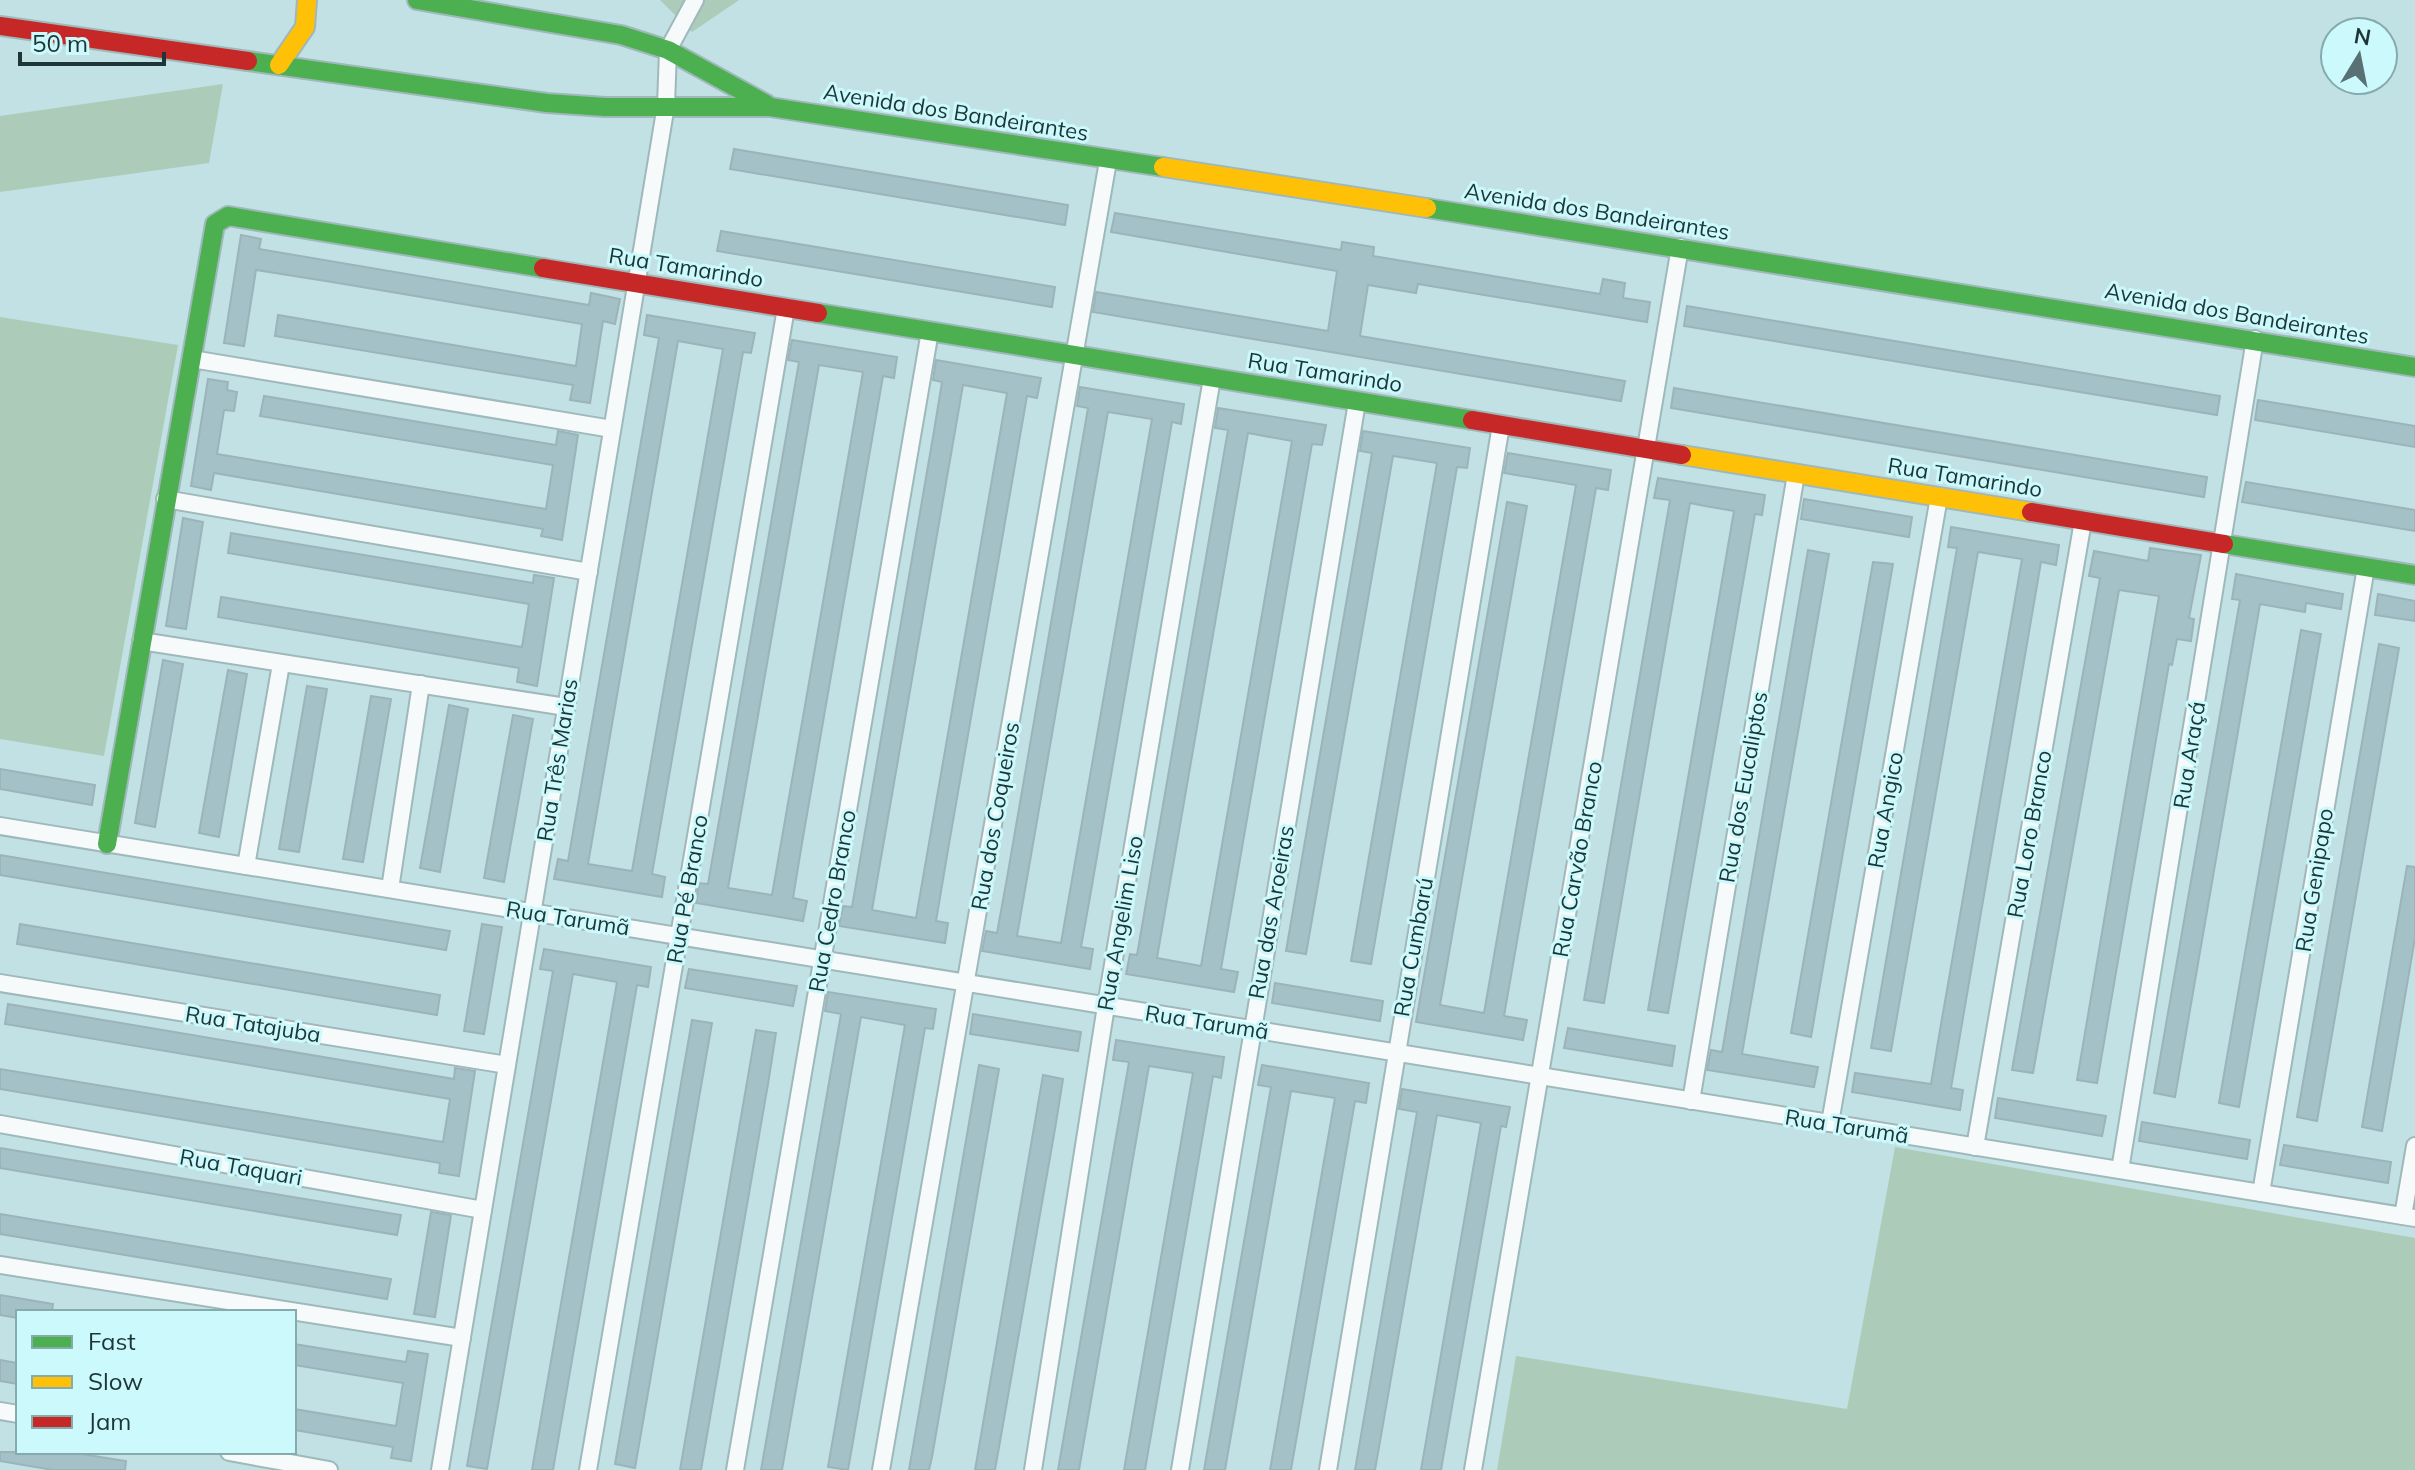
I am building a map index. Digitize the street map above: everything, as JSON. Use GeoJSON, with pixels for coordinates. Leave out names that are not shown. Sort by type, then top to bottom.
{"type":"FeatureCollection","features":[{"type":"Feature","properties":{"kind":"street"},"geometry":{"type":"LineString","coordinates":[[279,65],[301,38],[310,15],[307,0]]}},
{"type":"Feature","properties":{"kind":"street","name":"Avenida dos Bandeirantes"},"geometry":{"type":"LineString","coordinates":[[417,0],[479,5],[621,35],[668,50],[770,107]]}},
{"type":"Feature","properties":{"kind":"street"},"geometry":{"type":"LineString","coordinates":[[668,50],[695,0]]}},
{"type":"Feature","properties":{"kind":"street","name":"Avenida dos Bandeirantes"},"geometry":{"type":"LineString","coordinates":[[0,26],[547,103],[605,107],[770,107],[1680,247],[2415,367]]}},
{"type":"Feature","properties":{"kind":"street","name":"Rua Três Marias"},"geometry":{"type":"LineString","coordinates":[[440,1470],[666,105],[668,50]]}},
{"type":"Feature","properties":{"kind":"street","name":"Rua dos Coqueiros"},"geometry":{"type":"LineString","coordinates":[[881,1470],[1108,161]]}},
{"type":"Feature","properties":{"kind":"street","name":"Rua Tamarindo"},"geometry":{"type":"LineString","coordinates":[[192,359],[215,224],[228,216],[2415,575]]}},
{"type":"Feature","properties":{"kind":"street","name":"Rua Carvão Branco"},"geometry":{"type":"LineString","coordinates":[[1473,1470],[1680,247]]}},
{"type":"Feature","properties":{"kind":"street","name":"Rua Pé Branco"},"geometry":{"type":"LineString","coordinates":[[588,1470],[786,308]]}},
{"type":"Feature","properties":{"kind":"street","name":"Rua Cedro Branco"},"geometry":{"type":"LineString","coordinates":[[735,1470],[930,331]]}},
{"type":"Feature","properties":{"kind":"street","name":"Rua Araçá"},"geometry":{"type":"LineString","coordinates":[[2120,1170],[2255,339]]}},
{"type":"Feature","properties":{"kind":"street"},"geometry":{"type":"LineString","coordinates":[[107,844],[165,499],[192,359],[612,429]]}},
{"type":"Feature","properties":{"kind":"street","name":"Rua Angelim Liso"},"geometry":{"type":"LineString","coordinates":[[1033,1470],[1106,1006],[1212,378]]}},
{"type":"Feature","properties":{"kind":"street","name":"Rua das Aroeiras"},"geometry":{"type":"LineString","coordinates":[[1180,1470],[1357,402]]}},
{"type":"Feature","properties":{"kind":"street","name":"Rua Cumbarú"},"geometry":{"type":"LineString","coordinates":[[1328,1470],[1501,425]]}},
{"type":"Feature","properties":{"kind":"street","name":"Rua dos Eucaliptos"},"geometry":{"type":"LineString","coordinates":[[1691,1101],[1796,474]]}},
{"type":"Feature","properties":{"kind":"street","name":"Rua Angico"},"geometry":{"type":"LineString","coordinates":[[1830,1123],[1939,497]]}},
{"type":"Feature","properties":{"kind":"street"},"geometry":{"type":"LineString","coordinates":[[165,499],[589,572]]}},
{"type":"Feature","properties":{"kind":"street","name":"Rua Loro Branco"},"geometry":{"type":"LineString","coordinates":[[1975,1147],[2083,521]]}},
{"type":"Feature","properties":{"kind":"street","name":"Rua Genipapo"},"geometry":{"type":"LineString","coordinates":[[2261,1193],[2366,567]]}},
{"type":"Feature","properties":{"kind":"street"},"geometry":{"type":"LineString","coordinates":[[141,641],[566,707]]}},
{"type":"Feature","properties":{"kind":"street"},"geometry":{"type":"LineString","coordinates":[[246,866],[281,664]]}},
{"type":"Feature","properties":{"kind":"street"},"geometry":{"type":"LineString","coordinates":[[390,889],[421,684]]}},
{"type":"Feature","properties":{"kind":"street","name":"Rua Tarumã"},"geometry":{"type":"LineString","coordinates":[[0,826],[2409,1217]]}},
{"type":"Feature","properties":{"kind":"street","name":"Rua Tatajuba"},"geometry":{"type":"LineString","coordinates":[[0,983],[507,1065]]}},
{"type":"Feature","properties":{"kind":"street","name":"Rua Taquari"},"geometry":{"type":"LineString","coordinates":[[0,1124],[483,1210]]}},
{"type":"Feature","properties":{"kind":"street"},"geometry":{"type":"LineString","coordinates":[[2409,1217],[2415,1146]]}},
{"type":"Feature","properties":{"kind":"street"},"geometry":{"type":"LineString","coordinates":[[0,1265],[285,1310]]}},
{"type":"Feature","properties":{"kind":"street"},"geometry":{"type":"LineString","coordinates":[[296,1312],[462,1338]]}},
{"type":"Feature","properties":{"kind":"street"},"geometry":{"type":"LineString","coordinates":[[240,1454],[329,1470]]}},
{"type":"Feature","properties":{"kind":"green space"},"geometry":{"type":"Polygon","coordinates":[[[660,0],[739,0],[692,32],[660,0]]]}},
{"type":"Feature","properties":{"kind":"green space"},"geometry":{"type":"Polygon","coordinates":[[[223,84],[209,163],[0,192],[0,116],[223,84]]]}},
{"type":"Feature","properties":{"kind":"green space"},"geometry":{"type":"Polygon","coordinates":[[[0,317],[178,345],[104,756],[0,739],[0,317]]]}},
{"type":"Feature","properties":{"kind":"green space"},"geometry":{"type":"Polygon","coordinates":[[[1895,1147],[2415,1238],[2415,1470],[1497,1470],[1516,1356],[1847,1409],[1895,1147]]]}},
{"type":"Feature","properties":{"kind":"building"},"geometry":{"type":"Polygon","coordinates":[[[734,149],[1068,205],[1065,225],[730,169],[734,149]]]}},
{"type":"Feature","properties":{"kind":"building"},"geometry":{"type":"Polygon","coordinates":[[[1115,213],[1341,250],[1342,242],[1374,247],[1373,256],[1600,294],[1603,279],[1625,283],[1623,298],[1650,302],[1647,322],[1418,284],[1416,293],[1368,285],[1360,336],[1625,381],[1621,401],[1093,312],[1096,292],[1328,331],[1337,271],[1111,232],[1115,213]]]}},
{"type":"Feature","properties":{"kind":"building"},"geometry":{"type":"Polygon","coordinates":[[[721,231],[1055,287],[1052,307],[717,251],[721,231]]]}},
{"type":"Feature","properties":{"kind":"building"},"geometry":{"type":"Polygon","coordinates":[[[241,235],[261,239],[259,249],[589,305],[591,293],[620,299],[615,324],[603,321],[590,403],[570,400],[573,385],[275,336],[278,315],[576,366],[582,324],[332,282],[256,270],[244,346],[224,343],[241,235]]]}},
{"type":"Feature","properties":{"kind":"building"},"geometry":{"type":"Polygon","coordinates":[[[1687,306],[2220,396],[2217,415],[1684,326],[1687,306]]]}},
{"type":"Feature","properties":{"kind":"building"},"geometry":{"type":"Polygon","coordinates":[[[647,315],[755,333],[751,353],[743,352],[652,874],[665,877],[662,897],[554,879],[558,859],[568,861],[659,338],[644,335],[647,315]],[[678,341],[588,864],[632,871],[723,349],[678,341]]]}},
{"type":"Feature","properties":{"kind":"building"},"geometry":{"type":"Polygon","coordinates":[[[792,340],[897,357],[894,378],[883,376],[801,849],[793,898],[807,901],[803,921],[696,903],[699,883],[708,884],[799,362],[788,360],[792,340]],[[819,365],[728,888],[772,895],[863,372],[819,365]]]}},
{"type":"Feature","properties":{"kind":"building"},"geometry":{"type":"Polygon","coordinates":[[[936,360],[1041,378],[1037,398],[1027,396],[949,844],[936,921],[948,923],[945,943],[839,926],[843,906],[852,907],[934,431],[942,382],[933,380],[936,360]],[[963,385],[872,910],[916,918],[1007,393],[963,385]]]}},
{"type":"Feature","properties":{"kind":"building"},"geometry":{"type":"Polygon","coordinates":[[[208,379],[228,382],[227,390],[237,392],[234,411],[224,410],[217,454],[546,509],[553,465],[260,416],[264,396],[556,445],[558,431],[578,435],[562,540],[541,536],[543,529],[214,473],[211,490],[191,486],[208,379]]]}},
{"type":"Feature","properties":{"kind":"building"},"geometry":{"type":"Polygon","coordinates":[[[1080,387],[1184,404],[1181,424],[1172,422],[1081,947],[1093,949],[1090,969],[982,951],[986,931],[997,933],[1007,878],[1088,408],[1077,406],[1080,387]],[[1108,412],[1017,936],[1061,943],[1152,419],[1108,412]]]}},
{"type":"Feature","properties":{"kind":"building"},"geometry":{"type":"Polygon","coordinates":[[[1674,388],[2207,477],[2204,497],[1671,408],[1674,388]]]}},
{"type":"Feature","properties":{"kind":"building"},"geometry":{"type":"Polygon","coordinates":[[[2258,400],[2415,426],[2415,447],[2255,420],[2258,400]]]}},
{"type":"Feature","properties":{"kind":"building"},"geometry":{"type":"Polygon","coordinates":[[[1218,408],[1326,425],[1322,445],[1312,444],[1221,969],[1238,972],[1234,992],[1126,974],[1130,954],[1137,955],[1228,430],[1215,428],[1218,408]],[[1248,433],[1157,958],[1201,966],[1292,441],[1248,433]]]}},
{"type":"Feature","properties":{"kind":"building"},"geometry":{"type":"Polygon","coordinates":[[[1363,431],[1470,448],[1467,468],[1457,467],[1371,964],[1351,961],[1437,463],[1393,456],[1306,954],[1286,951],[1372,453],[1360,451],[1363,431]]]}},
{"type":"Feature","properties":{"kind":"building"},"geometry":{"type":"Polygon","coordinates":[[[1508,453],[1611,470],[1608,490],[1596,488],[1504,1016],[1527,1020],[1523,1040],[1416,1022],[1507,502],[1527,506],[1440,1005],[1484,1013],[1576,485],[1504,473],[1508,453]]]}},
{"type":"Feature","properties":{"kind":"building"},"geometry":{"type":"Polygon","coordinates":[[[1658,478],[1765,495],[1762,515],[1755,514],[1668,1013],[1648,1010],[1734,511],[1690,503],[1604,1003],[1584,1000],[1670,500],[1654,498],[1658,478]]]}},
{"type":"Feature","properties":{"kind":"building"},"geometry":{"type":"Polygon","coordinates":[[[2246,482],[2415,510],[2415,531],[2242,502],[2246,482]]]}},
{"type":"Feature","properties":{"kind":"building"},"geometry":{"type":"Polygon","coordinates":[[[1804,499],[1912,517],[1909,537],[1801,519],[1804,499]]]}},
{"type":"Feature","properties":{"kind":"building"},"geometry":{"type":"Polygon","coordinates":[[[183,518],[203,522],[186,629],[166,626],[183,518]]]}},
{"type":"Feature","properties":{"kind":"building"},"geometry":{"type":"Polygon","coordinates":[[[1951,527],[2059,545],[2056,565],[2041,562],[1951,1088],[1963,1090],[1960,1110],[1852,1092],[1855,1073],[1931,1084],[2022,559],[1978,552],[1891,1051],[1871,1048],[1957,548],[1948,547],[1951,527]]]}},
{"type":"Feature","properties":{"kind":"building"},"geometry":{"type":"Polygon","coordinates":[[[231,533],[533,583],[534,575],[554,578],[537,686],[517,682],[519,668],[218,617],[221,597],[522,647],[529,604],[228,553],[231,533]]]}},
{"type":"Feature","properties":{"kind":"building"},"geometry":{"type":"Polygon","coordinates":[[[2150,548],[2201,555],[2189,618],[2194,619],[2191,641],[2177,639],[2172,665],[2169,664],[2097,1083],[2077,1080],[2159,596],[2119,590],[2033,1073],[2012,1070],[2100,578],[2089,576],[2094,551],[2148,561],[2150,548]]]}},
{"type":"Feature","properties":{"kind":"building"},"geometry":{"type":"Polygon","coordinates":[[[1808,550],[1829,554],[1742,1054],[1818,1067],[1814,1087],[1707,1070],[1711,1050],[1722,1052],[1808,550]]]}},
{"type":"Feature","properties":{"kind":"building"},"geometry":{"type":"Polygon","coordinates":[[[1873,562],[1893,564],[1811,1037],[1791,1033],[1873,562]]]}},
{"type":"Feature","properties":{"kind":"building"},"geometry":{"type":"Polygon","coordinates":[[[2236,574],[2343,594],[2341,609],[2306,603],[2305,612],[2260,604],[2175,1097],[2154,1093],[2240,600],[2232,599],[2236,574]]]}},
{"type":"Feature","properties":{"kind":"building"},"geometry":{"type":"Polygon","coordinates":[[[2378,594],[2415,601],[2415,621],[2375,615],[2378,594]]]}},
{"type":"Feature","properties":{"kind":"building"},"geometry":{"type":"Polygon","coordinates":[[[2301,630],[2321,634],[2239,1107],[2219,1103],[2301,630]]]}},
{"type":"Feature","properties":{"kind":"building"},"geometry":{"type":"Polygon","coordinates":[[[2379,644],[2399,648],[2317,1121],[2297,1117],[2379,644]]]}},
{"type":"Feature","properties":{"kind":"building"},"geometry":{"type":"Polygon","coordinates":[[[163,660],[183,664],[155,827],[135,823],[163,660]]]}},
{"type":"Feature","properties":{"kind":"building"},"geometry":{"type":"Polygon","coordinates":[[[228,670],[247,674],[219,837],[199,833],[228,670]]]}},
{"type":"Feature","properties":{"kind":"building"},"geometry":{"type":"Polygon","coordinates":[[[307,686],[327,689],[299,852],[279,849],[307,686]]]}},
{"type":"Feature","properties":{"kind":"building"},"geometry":{"type":"Polygon","coordinates":[[[371,696],[391,699],[363,862],[343,859],[371,696]]]}},
{"type":"Feature","properties":{"kind":"building"},"geometry":{"type":"Polygon","coordinates":[[[449,705],[468,709],[440,872],[420,868],[449,705]]]}},
{"type":"Feature","properties":{"kind":"building"},"geometry":{"type":"Polygon","coordinates":[[[513,715],[533,719],[504,882],[484,878],[513,715]]]}},
{"type":"Feature","properties":{"kind":"building"},"geometry":{"type":"Polygon","coordinates":[[[0,769],[95,785],[92,805],[0,789],[0,769]]]}},
{"type":"Feature","properties":{"kind":"building"},"geometry":{"type":"Polygon","coordinates":[[[0,855],[450,931],[446,950],[0,875],[0,855]]]}},
{"type":"Feature","properties":{"kind":"building"},"geometry":{"type":"Polygon","coordinates":[[[2407,866],[2415,867],[2415,938],[2382,1131],[2362,1127],[2407,866]]]}},
{"type":"Feature","properties":{"kind":"building"},"geometry":{"type":"Polygon","coordinates":[[[20,924],[440,995],[437,1015],[17,944],[20,924]]]}},
{"type":"Feature","properties":{"kind":"building"},"geometry":{"type":"Polygon","coordinates":[[[482,924],[502,927],[484,1034],[464,1031],[482,924]]]}},
{"type":"Feature","properties":{"kind":"building"},"geometry":{"type":"Polygon","coordinates":[[[544,949],[651,967],[648,987],[637,985],[553,1470],[532,1470],[617,982],[573,974],[487,1469],[467,1466],[553,971],[540,969],[544,949]]]}},
{"type":"Feature","properties":{"kind":"building"},"geometry":{"type":"Polygon","coordinates":[[[689,969],[797,986],[793,1006],[685,988],[689,969]]]}},
{"type":"Feature","properties":{"kind":"building"},"geometry":{"type":"Polygon","coordinates":[[[1275,983],[1383,1001],[1380,1021],[1272,1003],[1275,983]]]}},
{"type":"Feature","properties":{"kind":"building"},"geometry":{"type":"Polygon","coordinates":[[[828,992],[936,1009],[933,1029],[925,1028],[848,1470],[828,1467],[905,1025],[861,1017],[782,1470],[761,1470],[841,1014],[825,1011],[828,992]]]}},
{"type":"Feature","properties":{"kind":"building"},"geometry":{"type":"Polygon","coordinates":[[[8,1004],[454,1079],[455,1068],[475,1071],[459,1176],[439,1173],[440,1163],[0,1089],[0,1069],[443,1142],[450,1099],[5,1024],[8,1004]]]}},
{"type":"Feature","properties":{"kind":"building"},"geometry":{"type":"Polygon","coordinates":[[[973,1014],[1081,1032],[1078,1051],[970,1034],[973,1014]]]}},
{"type":"Feature","properties":{"kind":"building"},"geometry":{"type":"Polygon","coordinates":[[[692,1020],[712,1023],[635,1468],[615,1464],[692,1020]]]}},
{"type":"Feature","properties":{"kind":"building"},"geometry":{"type":"Polygon","coordinates":[[[1568,1028],[1675,1046],[1672,1066],[1564,1048],[1568,1028]]]}},
{"type":"Feature","properties":{"kind":"building"},"geometry":{"type":"Polygon","coordinates":[[[756,1030],[776,1033],[768,1084],[701,1470],[680,1470],[756,1030]]]}},
{"type":"Feature","properties":{"kind":"building"},"geometry":{"type":"Polygon","coordinates":[[[1116,1040],[1224,1057],[1221,1078],[1213,1076],[1145,1470],[1124,1470],[1193,1073],[1149,1066],[1079,1470],[1058,1470],[1129,1062],[1113,1060],[1116,1040]]]}},
{"type":"Feature","properties":{"kind":"building"},"geometry":{"type":"Polygon","coordinates":[[[979,1065],[999,1069],[932,1457],[929,1470],[909,1470],[979,1065]]]}},
{"type":"Feature","properties":{"kind":"building"},"geometry":{"type":"Polygon","coordinates":[[[1262,1065],[1369,1083],[1366,1103],[1355,1101],[1291,1470],[1270,1470],[1335,1098],[1291,1091],[1225,1470],[1204,1470],[1271,1087],[1258,1085],[1262,1065]]]}},
{"type":"Feature","properties":{"kind":"building"},"geometry":{"type":"Polygon","coordinates":[[[1043,1075],[1063,1079],[1055,1129],[995,1470],[975,1470],[1043,1075]]]}},
{"type":"Feature","properties":{"kind":"building"},"geometry":{"type":"Polygon","coordinates":[[[1402,1089],[1510,1107],[1506,1127],[1501,1126],[1441,1470],[1421,1470],[1481,1123],[1437,1115],[1375,1470],[1355,1470],[1417,1112],[1399,1109],[1402,1089]]]}},
{"type":"Feature","properties":{"kind":"building"},"geometry":{"type":"Polygon","coordinates":[[[1998,1098],[2106,1116],[2102,1136],[1995,1118],[1998,1098]]]}},
{"type":"Feature","properties":{"kind":"building"},"geometry":{"type":"Polygon","coordinates":[[[2142,1122],[2250,1140],[2247,1159],[2139,1141],[2142,1122]]]}},
{"type":"Feature","properties":{"kind":"building"},"geometry":{"type":"Polygon","coordinates":[[[2284,1145],[2391,1162],[2388,1183],[2280,1165],[2284,1145]]]}},
{"type":"Feature","properties":{"kind":"building"},"geometry":{"type":"Polygon","coordinates":[[[0,1148],[401,1215],[397,1235],[0,1168],[0,1148]]]}},
{"type":"Feature","properties":{"kind":"building"},"geometry":{"type":"Polygon","coordinates":[[[431,1212],[451,1215],[435,1317],[414,1314],[431,1212]]]}},
{"type":"Feature","properties":{"kind":"building"},"geometry":{"type":"Polygon","coordinates":[[[0,1214],[391,1279],[387,1299],[0,1234],[0,1214]]]}},
{"type":"Feature","properties":{"kind":"building"},"geometry":{"type":"Polygon","coordinates":[[[0,1295],[53,1304],[52,1310],[16,1310],[16,1318],[0,1315],[0,1295]]]}},
{"type":"Feature","properties":{"kind":"building"},"geometry":{"type":"Polygon","coordinates":[[[296,1344],[406,1362],[408,1351],[428,1354],[411,1461],[391,1458],[393,1447],[296,1430],[296,1409],[396,1426],[403,1383],[296,1365],[296,1344]]]}},
{"type":"Feature","properties":{"kind":"building"},"geometry":{"type":"Polygon","coordinates":[[[0,1360],[16,1363],[16,1384],[0,1381],[0,1360]]]}},
{"type":"Feature","properties":{"kind":"building"},"geometry":{"type":"Polygon","coordinates":[[[0,1452],[16,1452],[82,1454],[126,1461],[125,1470],[53,1470],[0,1461],[0,1452]]]}},
{"type":"Feature","properties":{"kind":"traffic: fast"},"geometry":{"type":"LineString","coordinates":[[417,0],[621,35],[668,50],[766,104]]}},
{"type":"Feature","properties":{"kind":"traffic: fast"},"geometry":{"type":"LineString","coordinates":[[248,61],[547,103],[605,107],[770,107],[1163,167]]}},
{"type":"Feature","properties":{"kind":"traffic: fast"},"geometry":{"type":"LineString","coordinates":[[1427,208],[2415,367]]}},
{"type":"Feature","properties":{"kind":"traffic: fast"},"geometry":{"type":"LineString","coordinates":[[107,844],[215,224],[228,216],[543,268]]}},
{"type":"Feature","properties":{"kind":"traffic: fast"},"geometry":{"type":"LineString","coordinates":[[818,313],[1472,420]]}},
{"type":"Feature","properties":{"kind":"traffic: fast"},"geometry":{"type":"LineString","coordinates":[[2224,544],[2415,575]]}},
{"type":"Feature","properties":{"kind":"traffic: slow"},"geometry":{"type":"LineString","coordinates":[[279,65],[305,27],[307,0]]}},
{"type":"Feature","properties":{"kind":"traffic: slow"},"geometry":{"type":"LineString","coordinates":[[1163,167],[1427,208]]}},
{"type":"Feature","properties":{"kind":"traffic: slow"},"geometry":{"type":"LineString","coordinates":[[1682,455],[2031,512]]}},
{"type":"Feature","properties":{"kind":"traffic: jam"},"geometry":{"type":"LineString","coordinates":[[0,26],[248,61]]}},
{"type":"Feature","properties":{"kind":"traffic: jam"},"geometry":{"type":"LineString","coordinates":[[543,268],[818,313]]}},
{"type":"Feature","properties":{"kind":"traffic: jam"},"geometry":{"type":"LineString","coordinates":[[1472,420],[1682,455]]}},
{"type":"Feature","properties":{"kind":"traffic: jam"},"geometry":{"type":"LineString","coordinates":[[2031,512],[2224,544]]}}]}
